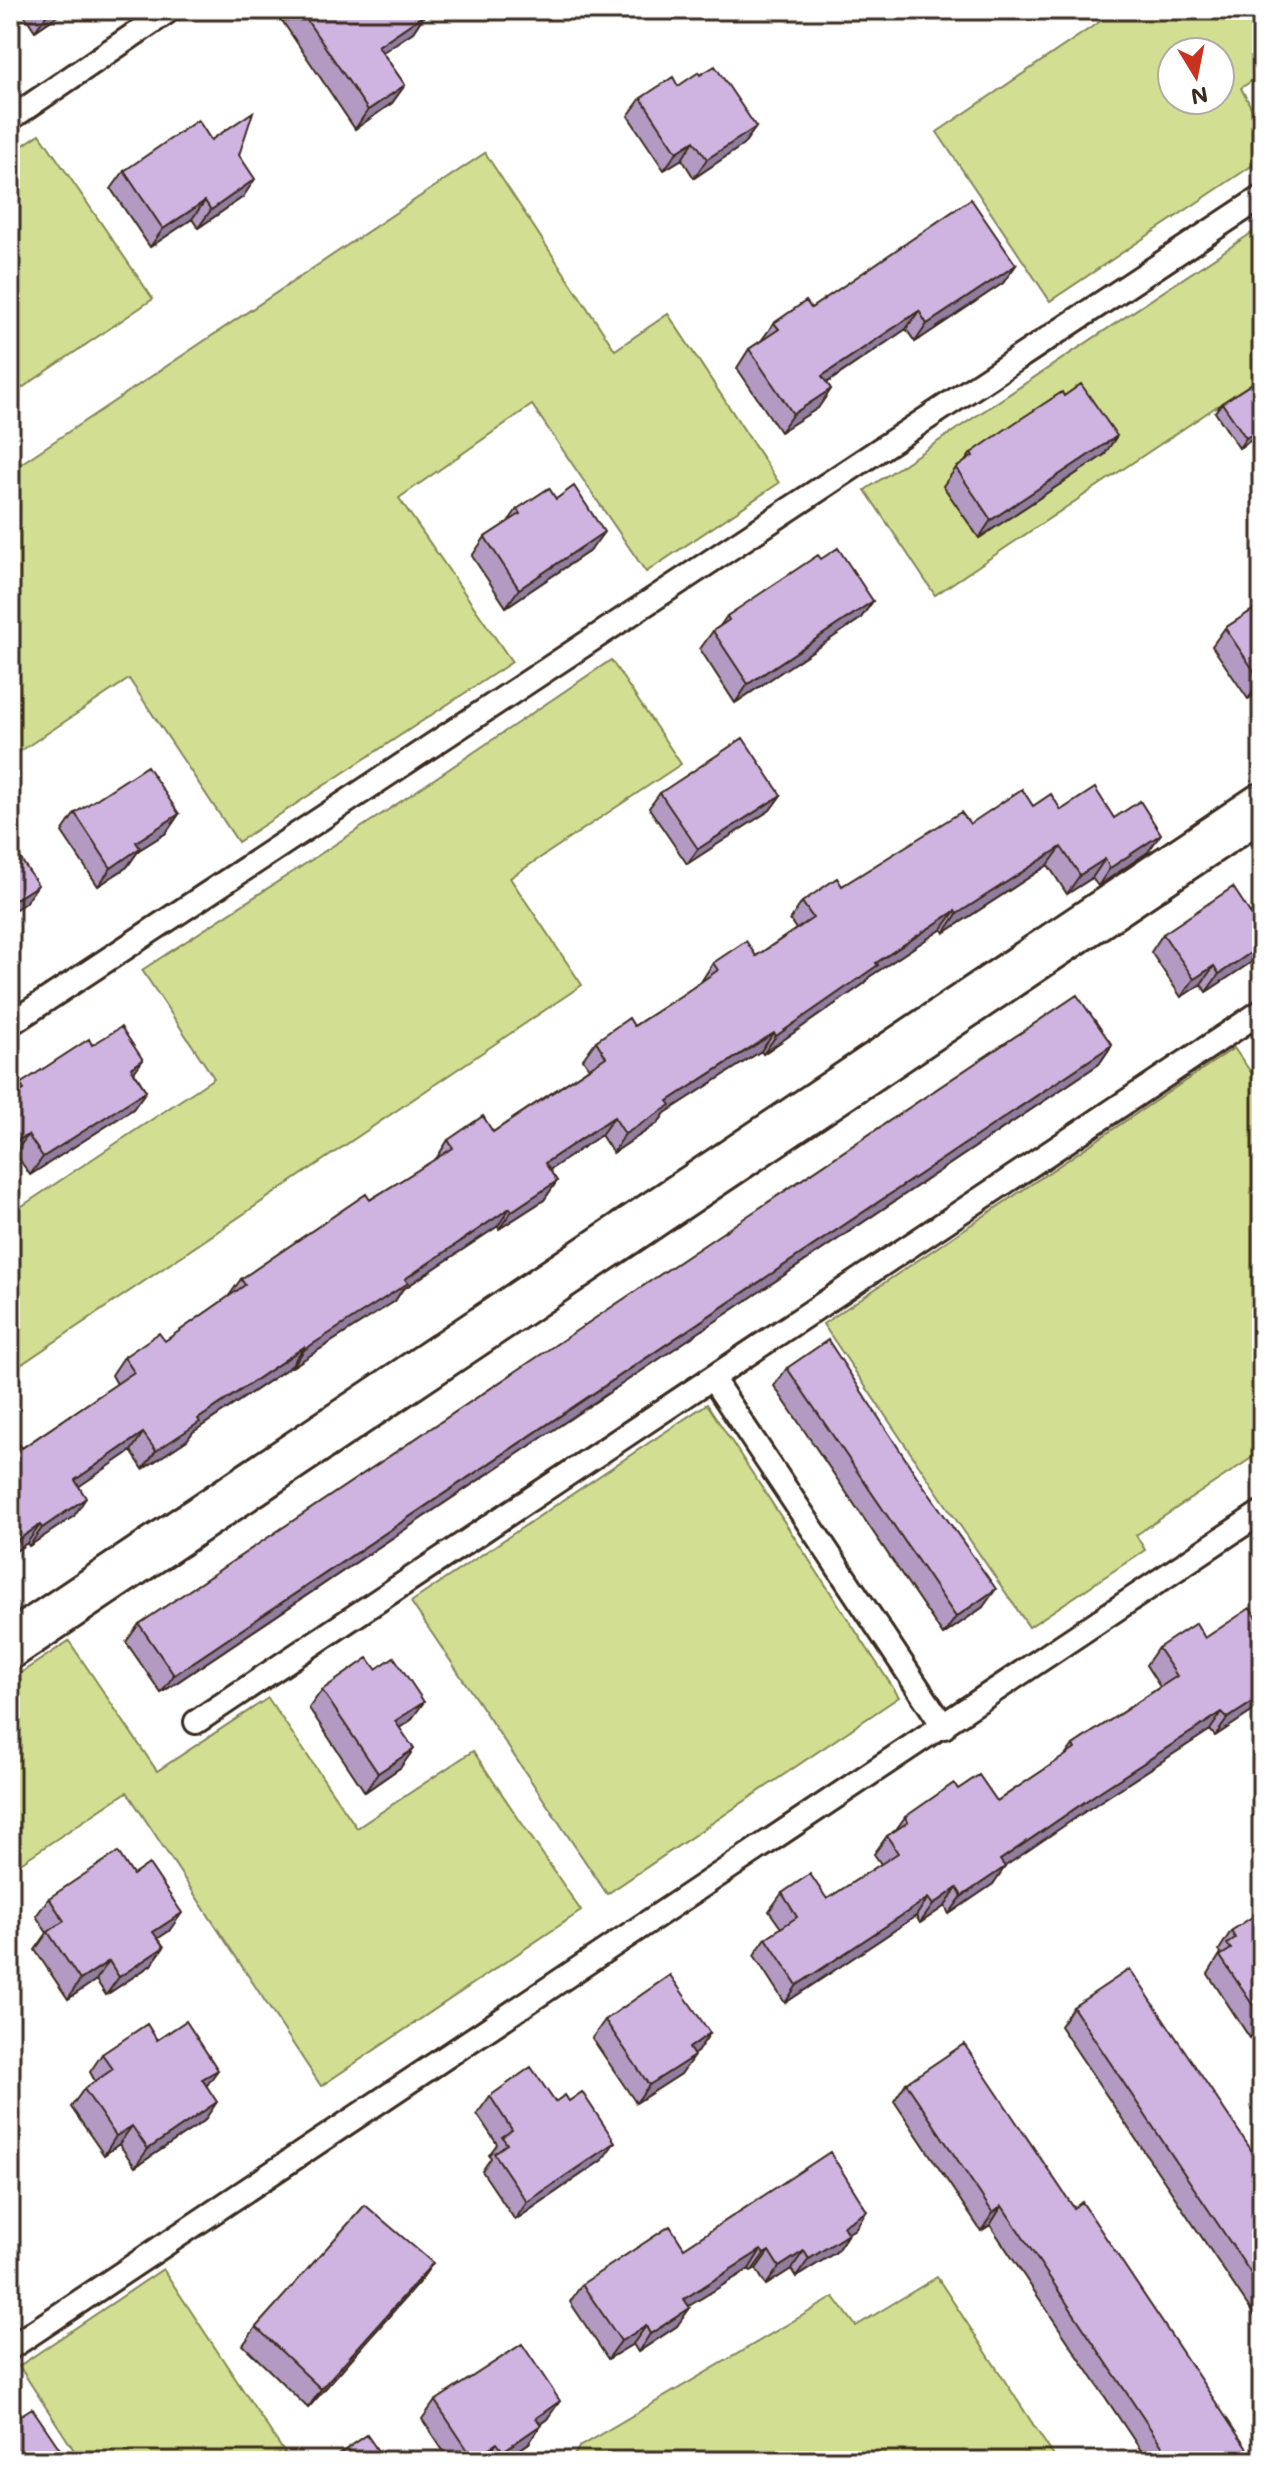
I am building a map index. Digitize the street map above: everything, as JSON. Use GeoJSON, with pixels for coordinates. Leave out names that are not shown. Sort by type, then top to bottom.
{"type":"FeatureCollection","features":[{"type":"Feature","properties":{"kind":"street"},"geometry":{"type":"LineString","coordinates":[[10,1646],[1262,806]]}},
{"type":"Feature","properties":{"kind":"lane"},"geometry":{"type":"LineString","coordinates":[[10,119],[170,10]]}},
{"type":"Feature","properties":{"kind":"lane"},"geometry":{"type":"LineString","coordinates":[[10,1024],[1262,197]]}},
{"type":"Feature","properties":{"kind":"lane"},"geometry":{"type":"LineString","coordinates":[[196,1722],[1262,1011]]}},
{"type":"Feature","properties":{"kind":"lane"},"geometry":{"type":"LineString","coordinates":[[712,1378],[944,1727]]}},
{"type":"Feature","properties":{"kind":"lane"},"geometry":{"type":"LineString","coordinates":[[10,2348],[1262,1512]]}},
{"type":"Feature","properties":{"kind":"green space"},"geometry":{"type":"Polygon","coordinates":[[[1117,10],[1262,10],[1262,74],[1241,88],[1262,128],[1262,159],[1050,301],[937,132],[1117,10]]]}},
{"type":"Feature","properties":{"kind":"green space"},"geometry":{"type":"Polygon","coordinates":[[[40,134],[153,299],[10,396],[10,154],[40,134]]]}},
{"type":"Feature","properties":{"kind":"green space"},"geometry":{"type":"Polygon","coordinates":[[[485,153],[615,350],[668,314],[779,483],[646,572],[532,405],[399,498],[512,662],[238,842],[129,679],[10,758],[10,471],[485,153]]]}},
{"type":"Feature","properties":{"kind":"green space"},"geometry":{"type":"Polygon","coordinates":[[[1262,226],[1262,376],[935,595],[865,490],[1262,226]]]}},
{"type":"Feature","properties":{"kind":"green space"},"geometry":{"type":"Polygon","coordinates":[[[611,660],[681,764],[510,878],[582,985],[10,1372],[10,1214],[214,1078],[142,970],[611,660]]]}},
{"type":"Feature","properties":{"kind":"green space"},"geometry":{"type":"Polygon","coordinates":[[[1234,1048],[1262,1088],[1262,1451],[1136,1535],[1145,1550],[1029,1627],[823,1324],[1234,1048]]]}},
{"type":"Feature","properties":{"kind":"green space"},"geometry":{"type":"Polygon","coordinates":[[[707,1404],[899,1697],[607,1894],[411,1602],[707,1404]]]}},
{"type":"Feature","properties":{"kind":"green space"},"geometry":{"type":"Polygon","coordinates":[[[69,1641],[157,1771],[268,1698],[357,1828],[473,1751],[581,1911],[321,2086],[127,1792],[10,1870],[10,1680],[69,1641]]]}},
{"type":"Feature","properties":{"kind":"green space"},"geometry":{"type":"Polygon","coordinates":[[[163,2269],[286,2455],[277,2461],[81,2461],[19,2366],[163,2269]]]}},
{"type":"Feature","properties":{"kind":"green space"},"geometry":{"type":"Polygon","coordinates":[[[937,2277],[1057,2461],[571,2461],[579,2447],[834,2297],[856,2326],[937,2277]]]}},
{"type":"Feature","properties":{"kind":"building"},"geometry":{"type":"Polygon","coordinates":[[[300,10],[423,10],[425,14],[378,46],[405,85],[368,110],[300,10]]]}},
{"type":"Feature","properties":{"kind":"building"},"geometry":{"type":"Polygon","coordinates":[[[715,66],[756,127],[707,159],[694,141],[677,152],[641,98],[673,77],[678,86],[715,66]]]}},
{"type":"Feature","properties":{"kind":"building"},"geometry":{"type":"Polygon","coordinates":[[[253,112],[239,155],[255,179],[211,210],[205,201],[163,229],[124,171],[198,120],[211,140],[253,112]]]}},
{"type":"Feature","properties":{"kind":"building"},"geometry":{"type":"Polygon","coordinates":[[[971,199],[1016,265],[927,324],[919,311],[822,376],[831,389],[793,414],[749,349],[779,329],[774,323],[806,301],[811,308],[971,199]]]}},
{"type":"Feature","properties":{"kind":"building"},"geometry":{"type":"Polygon","coordinates":[[[1262,377],[1262,428],[1246,438],[1222,403],[1262,377]]]}},
{"type":"Feature","properties":{"kind":"building"},"geometry":{"type":"Polygon","coordinates":[[[1081,384],[1117,436],[991,520],[956,468],[973,456],[971,453],[1016,422],[1062,392],[1064,396],[1081,384]]]}},
{"type":"Feature","properties":{"kind":"building"},"geometry":{"type":"Polygon","coordinates":[[[574,486],[604,532],[519,589],[485,537],[520,514],[517,509],[549,488],[556,499],[574,486]]]}},
{"type":"Feature","properties":{"kind":"building"},"geometry":{"type":"Polygon","coordinates":[[[838,548],[873,601],[748,684],[713,631],[729,620],[727,616],[818,555],[821,559],[838,548]]]}},
{"type":"Feature","properties":{"kind":"building"},"geometry":{"type":"Polygon","coordinates":[[[1262,604],[1262,680],[1261,681],[1225,628],[1262,604]]]}},
{"type":"Feature","properties":{"kind":"building"},"geometry":{"type":"Polygon","coordinates":[[[743,738],[781,795],[698,849],[660,793],[743,738]]]}},
{"type":"Feature","properties":{"kind":"building"},"geometry":{"type":"Polygon","coordinates":[[[147,766],[179,814],[136,842],[140,848],[111,868],[75,813],[147,766]]]}},
{"type":"Feature","properties":{"kind":"building"},"geometry":{"type":"Polygon","coordinates":[[[1095,788],[1114,818],[1140,801],[1161,834],[1110,868],[1105,859],[1080,875],[1061,847],[876,963],[878,965],[776,1036],[774,1033],[745,1051],[668,1101],[671,1105],[625,1134],[614,1117],[545,1163],[557,1181],[512,1211],[510,1208],[405,1279],[408,1283],[304,1347],[156,1451],[143,1433],[75,1480],[86,1498],[10,1545],[10,1435],[22,1448],[134,1372],[124,1357],[159,1333],[165,1341],[245,1285],[241,1279],[366,1194],[370,1200],[453,1148],[448,1140],[483,1116],[493,1132],[606,1057],[596,1041],[629,1018],[634,1026],[682,995],[718,970],[713,963],[746,941],[756,956],[813,918],[802,902],[837,878],[842,886],[961,812],[970,824],[1022,789],[1033,806],[1051,794],[1061,810],[1095,788]]]}},
{"type":"Feature","properties":{"kind":"building"},"geometry":{"type":"Polygon","coordinates":[[[10,843],[38,885],[10,903],[10,843]]]}},
{"type":"Feature","properties":{"kind":"building"},"geometry":{"type":"Polygon","coordinates":[[[1233,887],[1262,931],[1262,945],[1219,974],[1214,966],[1194,979],[1163,934],[1233,887]]]}},
{"type":"Feature","properties":{"kind":"building"},"geometry":{"type":"Polygon","coordinates":[[[1077,995],[1112,1045],[174,1675],[139,1624],[1077,995]]]}},
{"type":"Feature","properties":{"kind":"building"},"geometry":{"type":"Polygon","coordinates":[[[121,1027],[143,1060],[131,1068],[146,1091],[43,1157],[28,1135],[16,1141],[10,1131],[10,1098],[24,1090],[20,1084],[89,1039],[92,1045],[121,1027]]]}},
{"type":"Feature","properties":{"kind":"building"},"geometry":{"type":"Polygon","coordinates":[[[828,1340],[916,1475],[996,1589],[956,1617],[787,1368],[828,1340]]]}},
{"type":"Feature","properties":{"kind":"building"},"geometry":{"type":"Polygon","coordinates":[[[1250,1608],[1262,1625],[1262,1696],[1228,1718],[1222,1712],[1099,1792],[1000,1860],[1005,1867],[962,1896],[957,1888],[933,1905],[928,1898],[797,1985],[766,1938],[797,1917],[782,1893],[810,1874],[827,1899],[898,1853],[887,1836],[908,1822],[905,1817],[954,1783],[958,1789],[979,1775],[997,1801],[1075,1749],[1073,1745],[1177,1676],[1158,1648],[1196,1623],[1205,1638],[1250,1608]]]}},
{"type":"Feature","properties":{"kind":"building"},"geometry":{"type":"Polygon","coordinates":[[[394,1657],[424,1702],[395,1721],[414,1749],[378,1773],[322,1690],[368,1658],[376,1669],[394,1657]]]}},
{"type":"Feature","properties":{"kind":"building"},"geometry":{"type":"Polygon","coordinates":[[[118,1852],[133,1875],[149,1864],[182,1913],[153,1932],[164,1947],[119,1977],[109,1961],[80,1980],[48,1932],[64,1921],[49,1898],[118,1852]]]}},
{"type":"Feature","properties":{"kind":"building"},"geometry":{"type":"Polygon","coordinates":[[[1261,1911],[1262,2019],[1220,1956],[1231,1949],[1227,1944],[1235,1938],[1231,1931],[1261,1911]]]}},
{"type":"Feature","properties":{"kind":"building"},"geometry":{"type":"Polygon","coordinates":[[[1130,1969],[1262,2166],[1262,2290],[1073,2007],[1130,1969]]]}},
{"type":"Feature","properties":{"kind":"building"},"geometry":{"type":"Polygon","coordinates":[[[670,1975],[710,2033],[689,2048],[694,2056],[649,2085],[605,2020],[670,1975]]]}},
{"type":"Feature","properties":{"kind":"building"},"geometry":{"type":"Polygon","coordinates":[[[186,2021],[218,2070],[202,2079],[217,2102],[148,2149],[132,2126],[116,2136],[84,2089],[113,2069],[102,2054],[147,2024],[157,2040],[186,2021]]]}},
{"type":"Feature","properties":{"kind":"building"},"geometry":{"type":"Polygon","coordinates":[[[964,2044],[1074,2208],[1082,2202],[1255,2461],[1172,2461],[1002,2206],[993,2213],[906,2083],[964,2044]]]}},
{"type":"Feature","properties":{"kind":"building"},"geometry":{"type":"Polygon","coordinates":[[[531,2067],[555,2102],[565,2095],[569,2101],[582,2092],[615,2142],[527,2202],[494,2153],[507,2144],[502,2137],[512,2130],[490,2096],[531,2067]]]}},
{"type":"Feature","properties":{"kind":"building"},"geometry":{"type":"Polygon","coordinates":[[[830,2152],[867,2211],[843,2226],[848,2234],[809,2259],[804,2251],[779,2267],[769,2251],[764,2254],[761,2250],[684,2299],[690,2308],[650,2334],[646,2326],[621,2341],[582,2284],[670,2226],[684,2248],[830,2152]]]}},
{"type":"Feature","properties":{"kind":"building"},"geometry":{"type":"Polygon","coordinates":[[[10,2192],[17,2203],[10,2208],[10,2192]]]}},
{"type":"Feature","properties":{"kind":"building"},"geometry":{"type":"Polygon","coordinates":[[[365,2205],[433,2263],[321,2389],[256,2327],[365,2205]]]}},
{"type":"Feature","properties":{"kind":"building"},"geometry":{"type":"Polygon","coordinates":[[[10,2227],[17,2237],[10,2242],[10,2227]]]}},
{"type":"Feature","properties":{"kind":"building"},"geometry":{"type":"Polygon","coordinates":[[[522,2344],[560,2401],[536,2418],[541,2425],[503,2451],[497,2443],[473,2458],[435,2401],[522,2344]]]}},
{"type":"Feature","properties":{"kind":"building"},"geometry":{"type":"Polygon","coordinates":[[[32,2408],[68,2461],[10,2461],[10,2422],[32,2408]]]}},
{"type":"Feature","properties":{"kind":"building"},"geometry":{"type":"Polygon","coordinates":[[[367,2435],[385,2461],[329,2461],[367,2435]]]}}]}
